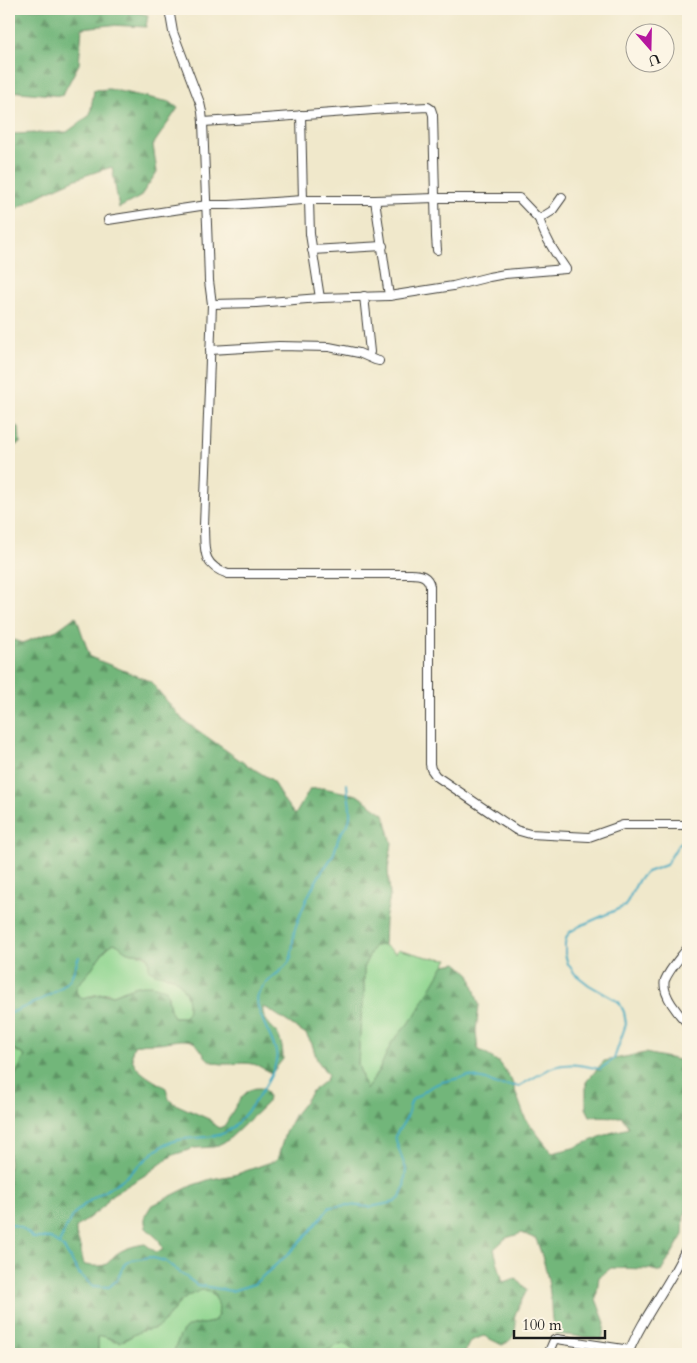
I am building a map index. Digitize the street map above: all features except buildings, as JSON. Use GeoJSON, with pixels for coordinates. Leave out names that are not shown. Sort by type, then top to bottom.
{"type":"FeatureCollection","features":[{"type":"Feature","properties":{"kind":"street"},"geometry":{"type":"LineString","coordinates":[[169,9],[173,32],[200,103],[203,122],[212,304],[204,526],[207,561],[219,571],[228,574],[421,574],[428,579],[430,586],[430,764],[436,776],[516,830],[530,834],[589,837],[623,826],[688,824]]}},
{"type":"Feature","properties":{"kind":"street"},"geometry":{"type":"LineString","coordinates":[[203,122],[396,108],[424,107],[431,109],[433,115],[436,237],[438,250]]}},
{"type":"Feature","properties":{"kind":"street"},"geometry":{"type":"LineString","coordinates":[[301,115],[306,200],[320,298]]}},
{"type":"Feature","properties":{"kind":"street"},"geometry":{"type":"LineString","coordinates":[[539,219],[552,211],[562,197]]}},
{"type":"Feature","properties":{"kind":"street"},"geometry":{"type":"LineString","coordinates":[[108,220],[207,205],[306,200],[519,198],[539,219],[549,244],[566,269],[505,274],[453,286],[390,296],[212,304]]}},
{"type":"Feature","properties":{"kind":"street"},"geometry":{"type":"LineString","coordinates":[[376,200],[390,296]]}},
{"type":"Feature","properties":{"kind":"street"},"geometry":{"type":"LineString","coordinates":[[312,250],[383,246]]}},
{"type":"Feature","properties":{"kind":"street"},"geometry":{"type":"LineString","coordinates":[[364,296],[370,352],[368,356]]}},
{"type":"Feature","properties":{"kind":"street"},"geometry":{"type":"LineString","coordinates":[[210,350],[279,346],[329,347],[359,353],[379,361]]}},
{"type":"Feature","properties":{"kind":"street"},"geometry":{"type":"LineString","coordinates":[[688,947],[669,973],[665,987],[671,1003],[688,1024]]}},
{"type":"Feature","properties":{"kind":"street"},"geometry":{"type":"LineString","coordinates":[[548,1354],[554,1340],[557,1339],[629,1352],[643,1324],[668,1284],[688,1244]]}},
{"type":"Feature","properties":{"kind":"green space"},"geometry":{"type":"Polygon","coordinates":[[[9,9],[125,9],[148,15],[146,27],[110,25],[82,28],[79,64],[62,96],[9,91],[9,9]]]}},
{"type":"Feature","properties":{"kind":"green space"},"geometry":{"type":"Polygon","coordinates":[[[109,89],[170,102],[178,108],[153,145],[157,172],[140,197],[119,208],[112,167],[59,187],[9,213],[9,134],[67,132],[90,115],[94,90],[109,89]]]}},
{"type":"Feature","properties":{"kind":"green space"},"geometry":{"type":"Polygon","coordinates":[[[9,424],[19,427],[20,443],[9,449],[9,424]]]}},
{"type":"Feature","properties":{"kind":"green space"},"geometry":{"type":"Polygon","coordinates":[[[76,616],[90,657],[150,681],[183,720],[244,763],[272,780],[282,798],[295,815],[310,789],[323,788],[357,795],[384,814],[392,843],[388,870],[390,896],[385,920],[384,945],[374,946],[364,966],[364,997],[358,1064],[366,1090],[379,1070],[392,1042],[414,1017],[444,965],[457,963],[470,974],[479,1005],[476,1031],[478,1049],[500,1063],[511,1079],[525,1118],[552,1153],[573,1148],[610,1133],[629,1128],[622,1117],[590,1116],[586,1108],[586,1082],[604,1061],[645,1053],[688,1062],[688,1209],[684,1216],[683,1235],[661,1272],[649,1269],[611,1268],[599,1277],[596,1299],[605,1323],[602,1341],[594,1338],[556,1334],[552,1319],[548,1280],[541,1253],[536,1239],[522,1233],[506,1238],[494,1249],[503,1282],[516,1278],[527,1290],[516,1312],[514,1319],[516,1325],[513,1336],[502,1345],[484,1336],[476,1339],[467,1346],[465,1354],[363,1354],[343,1344],[337,1345],[321,1354],[173,1354],[179,1337],[185,1329],[195,1324],[211,1322],[217,1317],[219,1309],[215,1298],[211,1293],[202,1290],[181,1301],[158,1327],[141,1331],[120,1342],[103,1336],[98,1337],[99,1354],[9,1354],[9,1088],[25,1056],[9,1046],[9,992],[12,983],[9,980],[9,638],[22,643],[57,630],[76,616]],[[114,943],[98,958],[89,973],[78,985],[76,992],[78,995],[83,999],[101,994],[114,995],[133,987],[151,985],[166,989],[174,1017],[185,1017],[188,1001],[184,990],[177,981],[173,977],[155,973],[149,969],[149,959],[146,955],[128,952],[114,943]],[[263,1007],[264,1016],[278,1035],[282,1050],[283,1059],[272,1073],[252,1064],[213,1062],[207,1059],[195,1043],[186,1040],[134,1046],[132,1053],[136,1066],[141,1072],[166,1088],[169,1099],[173,1103],[211,1120],[219,1128],[224,1126],[242,1096],[247,1092],[262,1088],[268,1096],[268,1100],[228,1140],[214,1147],[195,1148],[173,1155],[147,1174],[110,1196],[104,1206],[76,1228],[82,1261],[85,1265],[104,1265],[121,1251],[138,1245],[145,1244],[156,1252],[163,1250],[159,1240],[146,1228],[145,1216],[151,1206],[193,1185],[211,1179],[234,1175],[274,1161],[278,1157],[285,1133],[295,1114],[312,1091],[326,1080],[328,1075],[317,1060],[312,1044],[306,1034],[263,1007]]]}},
{"type":"Feature","properties":{"kind":"green space"},"geometry":{"type":"Polygon","coordinates":[[[114,943],[128,952],[146,956],[153,970],[173,977],[177,981],[184,990],[188,1001],[185,1017],[174,1017],[170,1010],[168,995],[133,987],[113,995],[108,993],[83,999],[76,992],[76,988],[89,973],[98,958],[114,943]]]}},
{"type":"Feature","properties":{"kind":"green space"},"geometry":{"type":"Polygon","coordinates":[[[384,945],[396,953],[398,949],[427,957],[448,959],[414,1017],[392,1042],[379,1070],[366,1090],[358,1064],[364,997],[364,966],[374,946],[384,945]]]}},
{"type":"Feature","properties":{"kind":"green space"},"geometry":{"type":"Polygon","coordinates":[[[9,1047],[25,1056],[9,1088],[9,1047]]]}},
{"type":"Feature","properties":{"kind":"green space"},"geometry":{"type":"Polygon","coordinates":[[[202,1290],[211,1293],[215,1298],[219,1309],[217,1317],[211,1322],[195,1324],[185,1329],[179,1337],[173,1354],[99,1354],[98,1337],[103,1336],[114,1341],[125,1340],[141,1331],[153,1329],[162,1324],[181,1301],[202,1290]]]}},
{"type":"Feature","properties":{"kind":"green space"},"geometry":{"type":"Polygon","coordinates":[[[343,1344],[363,1354],[321,1354],[337,1345],[343,1344]]]}},
{"type":"Feature","properties":{"kind":"waterway"},"geometry":{"type":"LineString","coordinates":[[59,1244],[77,1211],[88,1202],[123,1179],[154,1152],[167,1144],[181,1139],[220,1135],[232,1128],[268,1081],[276,1060],[276,1052],[258,1008],[258,995],[264,985],[289,962],[292,955],[293,937],[305,904],[332,857],[340,834],[349,821],[350,808],[347,784]]}},
{"type":"Feature","properties":{"kind":"waterway"},"geometry":{"type":"LineString","coordinates":[[9,1224],[22,1228],[34,1238],[50,1238],[64,1248],[80,1275],[93,1286],[109,1287],[117,1280],[128,1261],[149,1257],[165,1261],[197,1285],[231,1291],[254,1284],[286,1256],[330,1207],[348,1205],[370,1207],[395,1202],[400,1198],[404,1187],[406,1169],[395,1136],[407,1117],[412,1100],[432,1086],[469,1076],[497,1085],[519,1086],[558,1066],[581,1065],[600,1069],[614,1059],[626,1024],[624,1012],[619,1002],[589,985],[575,974],[568,964],[565,954],[567,936],[580,926],[625,906],[639,879],[647,872],[666,865],[678,845],[688,836]]}},
{"type":"Feature","properties":{"kind":"waterway"},"geometry":{"type":"LineString","coordinates":[[9,1014],[50,995],[65,985],[70,979],[79,957]]}}]}
